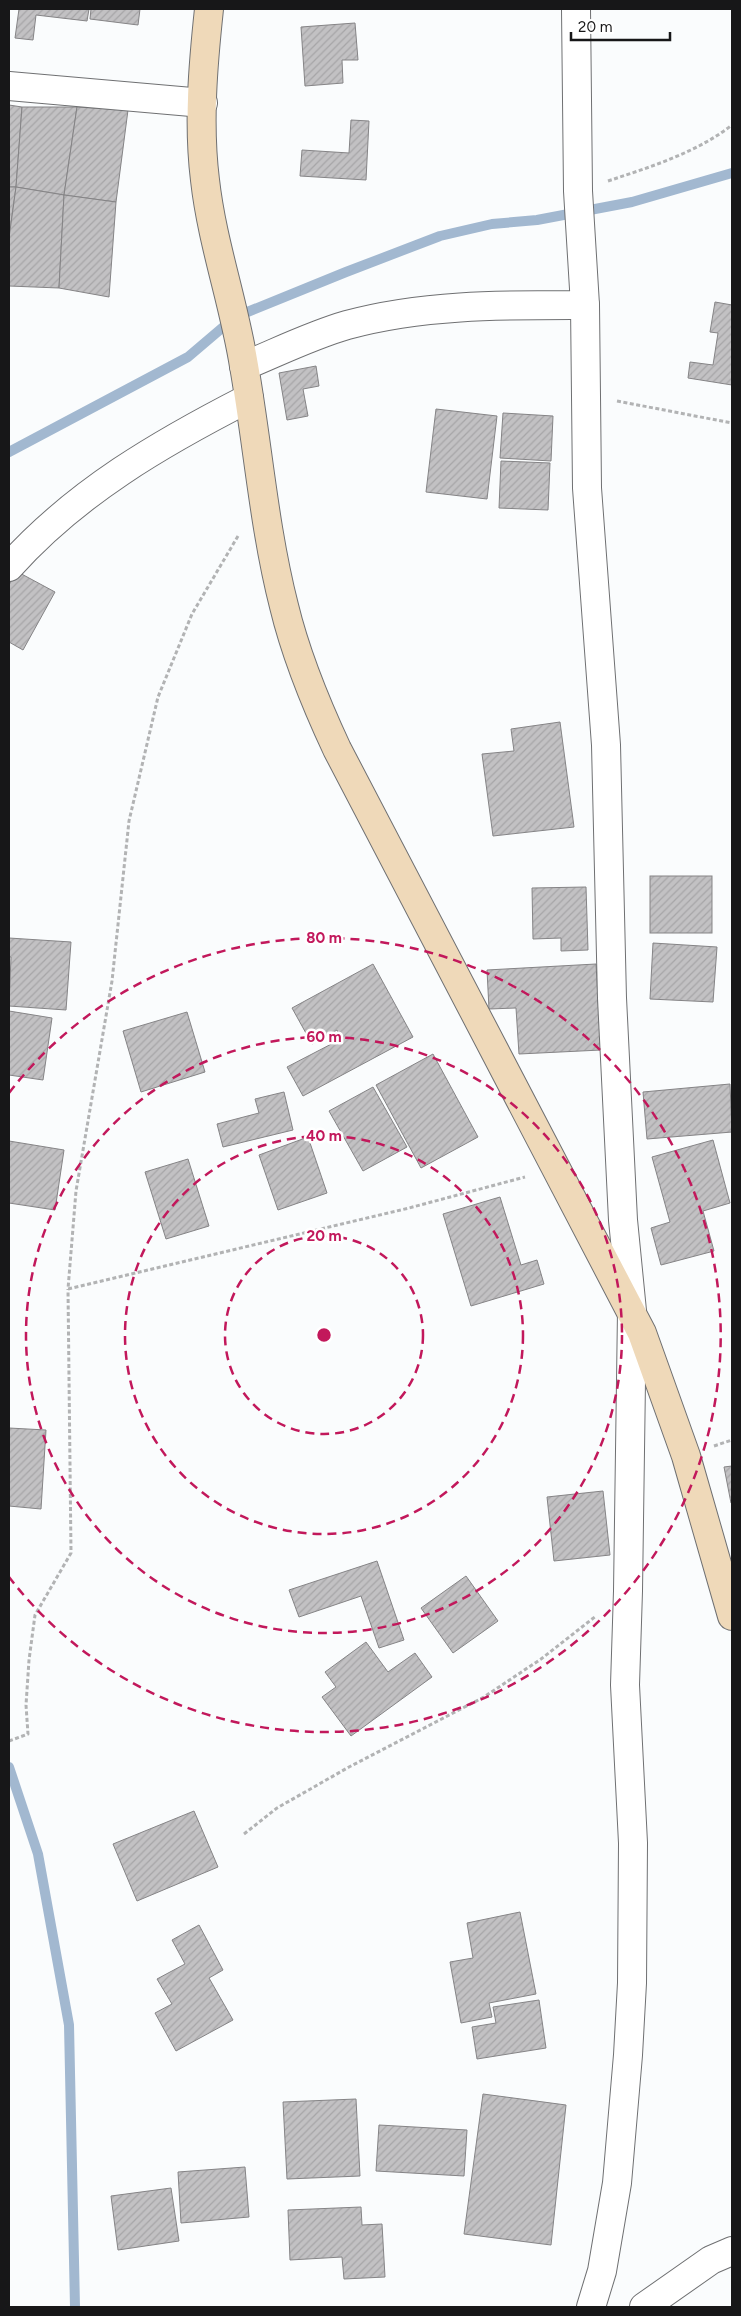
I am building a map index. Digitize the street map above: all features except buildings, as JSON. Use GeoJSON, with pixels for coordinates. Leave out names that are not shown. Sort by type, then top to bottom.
{"type":"FeatureCollection","features":[{"type":"Feature","properties":{"kind":"street"},"geometry":{"type":"LineString","coordinates":[[209,9],[203,103],[206,187],[244,366],[273,556],[297,652],[315,702],[337,749],[642,1333],[686,1456],[732,1616]]}},
{"type":"Feature","properties":{"kind":"street"},"geometry":{"type":"LineString","coordinates":[[576,9],[578,191],[585,305],[587,488],[606,745],[612,998],[623,1220],[632,1311],[625,1685],[633,1843],[632,1983],[617,2183],[602,2271],[591,2307]]}},
{"type":"Feature","properties":{"kind":"street"},"geometry":{"type":"LineString","coordinates":[[9,86],[203,103]]}},
{"type":"Feature","properties":{"kind":"street"},"geometry":{"type":"LineString","coordinates":[[244,366],[345,325],[389,316],[512,305],[585,305]]}},
{"type":"Feature","properties":{"kind":"street"},"geometry":{"type":"LineString","coordinates":[[9,567],[48,528],[92,491],[124,468],[184,431],[249,398]]}},
{"type":"Feature","properties":{"kind":"street"},"geometry":{"type":"LineString","coordinates":[[644,2307],[711,2260],[732,2252]]}},
{"type":"Feature","properties":{"kind":"path"},"geometry":{"type":"LineString","coordinates":[[578,191],[653,166],[698,146],[732,125]]}},
{"type":"Feature","properties":{"kind":"path"},"geometry":{"type":"LineString","coordinates":[[587,396],[732,423]]}},
{"type":"Feature","properties":{"kind":"path"},"geometry":{"type":"LineString","coordinates":[[9,1741],[28,1734],[27,1687],[35,1615],[71,1553],[68,1289],[76,1191],[112,981],[129,821],[158,697],[192,614],[239,533]]}},
{"type":"Feature","properties":{"kind":"path"},"geometry":{"type":"LineString","coordinates":[[68,1289],[408,1208],[557,1168]]}},
{"type":"Feature","properties":{"kind":"path"},"geometry":{"type":"LineString","coordinates":[[244,1834],[277,1808],[349,1767],[484,1697],[541,1659],[628,1591]]}},
{"type":"Feature","properties":{"kind":"waterway"},"geometry":{"type":"LineString","coordinates":[[9,452],[188,357],[235,317],[346,272],[440,236],[492,224],[537,220],[632,202],[732,173]]}},
{"type":"Feature","properties":{"kind":"waterway"},"geometry":{"type":"LineString","coordinates":[[9,1767],[38,1854],[69,2025],[75,2307]]}}]}
